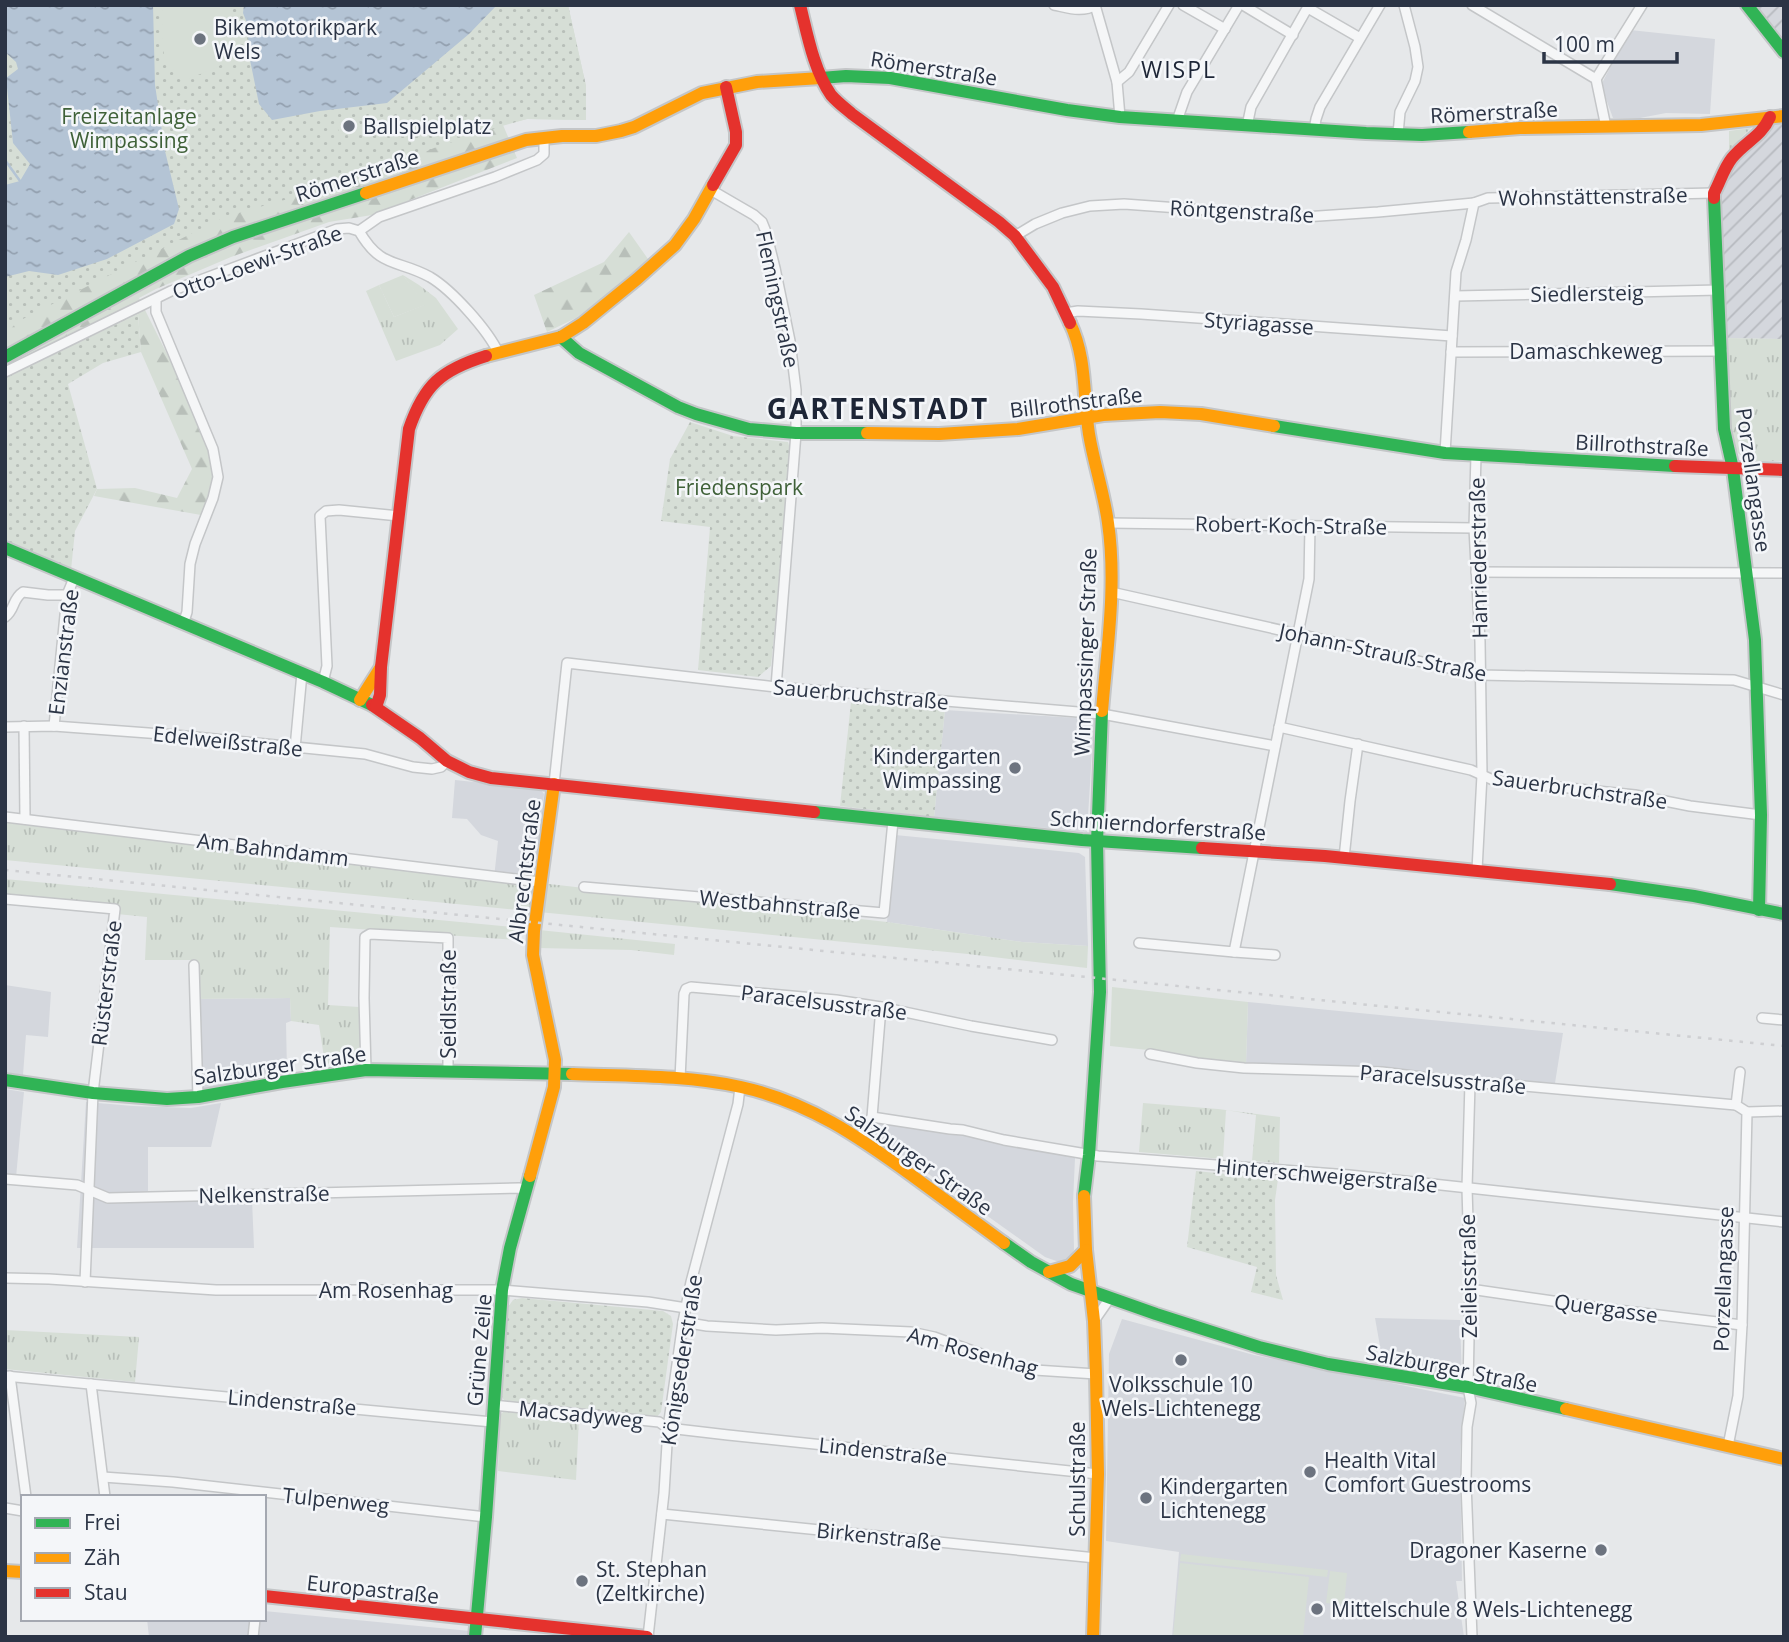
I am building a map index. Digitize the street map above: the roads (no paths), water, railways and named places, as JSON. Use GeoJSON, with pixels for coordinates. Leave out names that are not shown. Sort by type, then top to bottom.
{"type":"FeatureCollection","features":[{"type":"Feature","properties":{"kind":"street","name":"Wimpassinger Straße"},"geometry":{"type":"LineString","coordinates":[[800,5],[821,77],[832,96],[852,114],[1015,236],[1053,288],[1078,340],[1089,433],[1108,523],[1111,562],[1097,842],[1100,992],[1089,1155],[1083,1202],[1091,1292]]}},
{"type":"Feature","properties":{"kind":"street"},"geometry":{"type":"LineString","coordinates":[[1054,5],[1080,10],[1095,6],[1117,82],[1120,117]]}},
{"type":"Feature","properties":{"kind":"street"},"geometry":{"type":"LineString","coordinates":[[1117,82],[1129,72],[1169,5]]}},
{"type":"Feature","properties":{"kind":"street"},"geometry":{"type":"LineString","coordinates":[[1183,5],[1225,29]]}},
{"type":"Feature","properties":{"kind":"street"},"geometry":{"type":"LineString","coordinates":[[1178,121],[1187,92],[1241,5],[1293,34]]}},
{"type":"Feature","properties":{"kind":"street"},"geometry":{"type":"LineString","coordinates":[[1314,130],[1320,107],[1380,5]]}},
{"type":"Feature","properties":{"kind":"street"},"geometry":{"type":"LineString","coordinates":[[1398,134],[1400,112],[1418,67],[1404,5]]}},
{"type":"Feature","properties":{"kind":"street"},"geometry":{"type":"LineString","coordinates":[[1472,5],[1596,79]]}},
{"type":"Feature","properties":{"kind":"street"},"geometry":{"type":"LineString","coordinates":[[1606,127],[1596,79],[1642,5]]}},
{"type":"Feature","properties":{"kind":"street"},"geometry":{"type":"LineString","coordinates":[[1747,5],[1784,52]]}},
{"type":"Feature","properties":{"kind":"street"},"geometry":{"type":"LineString","coordinates":[[1247,126],[1251,107],[1309,7],[1360,38]]}},
{"type":"Feature","properties":{"kind":"street","name":"Römerstraße"},"geometry":{"type":"LineString","coordinates":[[5,357],[189,256],[233,237],[495,149],[544,137],[596,136],[621,131],[702,93],[757,82],[821,77],[890,78],[1120,117],[1422,135],[1520,128],[1701,125],[1784,116]]}},
{"type":"Feature","properties":{"kind":"street"},"geometry":{"type":"LineString","coordinates":[[376,708],[380,695],[381,667],[414,409],[439,377],[454,367],[561,337],[601,309],[675,245],[694,219],[736,145],[736,132],[726,87]]}},
{"type":"Feature","properties":{"kind":"street","name":"Porzellangasse"},"geometry":{"type":"LineString","coordinates":[[1759,910],[1761,815],[1755,640],[1732,469],[1724,429],[1714,193],[1730,160],[1764,130],[1770,117]]}},
{"type":"Feature","properties":{"kind":"street","name":"Otto-Loewi-Straße"},"geometry":{"type":"LineString","coordinates":[[359,231],[379,217],[537,160],[544,154],[544,137]]}},
{"type":"Feature","properties":{"kind":"street","name":"Flemingstraße"},"geometry":{"type":"LineString","coordinates":[[711,190],[762,222],[790,341],[796,390],[796,433],[776,687]]}},
{"type":"Feature","properties":{"kind":"street","name":"Wohnstättenstraße"},"geometry":{"type":"LineString","coordinates":[[1445,453],[1456,272],[1474,203],[1488,198],[1714,193]]}},
{"type":"Feature","properties":{"kind":"street","name":"Röntgenstraße"},"geometry":{"type":"LineString","coordinates":[[1015,236],[1062,213],[1090,206],[1124,204],[1304,217],[1474,203]]}},
{"type":"Feature","properties":{"kind":"street","name":"Otto-Loewi-Straße"},"geometry":{"type":"LineString","coordinates":[[5,372],[198,280],[337,229],[349,228],[359,231],[371,249],[383,259],[421,273],[447,289],[491,339],[499,354]]}},
{"type":"Feature","properties":{"kind":"street","name":"Siedlersteig"},"geometry":{"type":"LineString","coordinates":[[1455,296],[1719,290]]}},
{"type":"Feature","properties":{"kind":"street","name":"Otto-Loewi-Straße"},"geometry":{"type":"LineString","coordinates":[[156,300],[156,312],[214,449],[218,477],[214,498],[194,544],[187,612],[183,624]]}},
{"type":"Feature","properties":{"kind":"street","name":"Styriagasse"},"geometry":{"type":"LineString","coordinates":[[1065,313],[1077,311],[1141,314],[1452,336]]}},
{"type":"Feature","properties":{"kind":"street","name":"Billrothstraße"},"geometry":{"type":"LineString","coordinates":[[561,337],[579,353],[684,410],[749,429],[796,433],[939,434],[992,432],[1103,415],[1191,413],[1445,453],[1784,470]]}},
{"type":"Feature","properties":{"kind":"street","name":"Damaschkeweg"},"geometry":{"type":"LineString","coordinates":[[1451,352],[1721,351]]}},
{"type":"Feature","properties":{"kind":"street","name":"Hanriederstraße"},"geometry":{"type":"LineString","coordinates":[[1476,455],[1474,528],[1482,775],[1477,870]]}},
{"type":"Feature","properties":{"kind":"street"},"geometry":{"type":"LineString","coordinates":[[323,682],[327,666],[320,516],[326,511],[339,510],[399,516]]}},
{"type":"Feature","properties":{"kind":"street","name":"Robert-Koch-Straße"},"geometry":{"type":"LineString","coordinates":[[1108,523],[1474,528]]}},
{"type":"Feature","properties":{"kind":"street"},"geometry":{"type":"LineString","coordinates":[[1234,952],[1309,579],[1310,525]]}},
{"type":"Feature","properties":{"kind":"street","name":"Albrechtstraße"},"geometry":{"type":"LineString","coordinates":[[5,548],[323,682],[376,708],[401,724],[447,761],[469,772],[491,778],[554,785],[533,955],[555,1060],[555,1073]]}},
{"type":"Feature","properties":{"kind":"street"},"geometry":{"type":"LineString","coordinates":[[1476,572],[1784,573]]}},
{"type":"Feature","properties":{"kind":"street","name":"Enzianstraße"},"geometry":{"type":"LineString","coordinates":[[54,726],[67,595],[74,578]]}},
{"type":"Feature","properties":{"kind":"street"},"geometry":{"type":"LineString","coordinates":[[5,618],[11,611],[14,600],[23,592],[67,595]]}},
{"type":"Feature","properties":{"kind":"street","name":"Johann-Strauß-Straße"},"geometry":{"type":"LineString","coordinates":[[1111,592],[1480,675],[1734,680],[1784,695]]}},
{"type":"Feature","properties":{"kind":"street","name":"Sauerbruchstraße"},"geometry":{"type":"LineString","coordinates":[[554,785],[567,663],[776,687],[1102,714],[1275,746]]}},
{"type":"Feature","properties":{"kind":"street"},"geometry":{"type":"LineString","coordinates":[[360,700],[381,667]]}},
{"type":"Feature","properties":{"kind":"street"},"geometry":{"type":"LineString","coordinates":[[295,748],[302,673]]}},
{"type":"Feature","properties":{"kind":"street","name":"Enzianstraße"},"geometry":{"type":"LineString","coordinates":[[24,726],[25,819]]}},
{"type":"Feature","properties":{"kind":"street","name":"Edelweißstraße"},"geometry":{"type":"LineString","coordinates":[[5,727],[54,726],[175,735],[365,754],[413,767],[432,769],[447,761]]}},
{"type":"Feature","properties":{"kind":"street","name":"Sauerbruchstraße"},"geometry":{"type":"LineString","coordinates":[[1279,727],[1471,769],[1493,780],[1635,795],[1690,806],[1761,815]]}},
{"type":"Feature","properties":{"kind":"street"},"geometry":{"type":"LineString","coordinates":[[1344,858],[1359,744]]}},
{"type":"Feature","properties":{"kind":"street","name":"Schmierndorferstraße"},"geometry":{"type":"LineString","coordinates":[[554,785],[1097,842],[1254,851],[1477,870],[1694,895],[1784,914]]}},
{"type":"Feature","properties":{"kind":"street","name":"Am Bahndamm"},"geometry":{"type":"LineString","coordinates":[[5,817],[540,882]]}},
{"type":"Feature","properties":{"kind":"street","name":"Westbahnstraße"},"geometry":{"type":"LineString","coordinates":[[584,887],[884,913],[894,821]]}},
{"type":"Feature","properties":{"kind":"street","name":"Rüsterstraße"},"geometry":{"type":"LineString","coordinates":[[5,899],[115,909],[93,1093]]}},
{"type":"Feature","properties":{"kind":"street","name":"Seidlstraße"},"geometry":{"type":"LineString","coordinates":[[366,1070],[365,937],[370,934],[448,938],[448,1071]]}},
{"type":"Feature","properties":{"kind":"street"},"geometry":{"type":"LineString","coordinates":[[1139,943],[1275,955]]}},
{"type":"Feature","properties":{"kind":"street"},"geometry":{"type":"LineString","coordinates":[[194,965],[198,1097]]}},
{"type":"Feature","properties":{"kind":"street","name":"Paracelsusstraße"},"geometry":{"type":"LineString","coordinates":[[680,1079],[684,994],[691,986],[836,1000],[1052,1040]]}},
{"type":"Feature","properties":{"kind":"street"},"geometry":{"type":"LineString","coordinates":[[860,1138],[872,1117],[881,1007]]}},
{"type":"Feature","properties":{"kind":"street"},"geometry":{"type":"LineString","coordinates":[[1762,1018],[1784,1020]]}},
{"type":"Feature","properties":{"kind":"street","name":"Paracelsusstraße"},"geometry":{"type":"LineString","coordinates":[[1150,1054],[1244,1068],[1382,1072],[1470,1083],[1736,1105]]}},
{"type":"Feature","properties":{"kind":"street","name":"Salzburger Straße"},"geometry":{"type":"LineString","coordinates":[[5,1080],[93,1093],[167,1099],[198,1097],[366,1070],[555,1073],[680,1079],[740,1087],[800,1106],[860,1138],[1031,1262],[1091,1292],[1261,1348],[1328,1364],[1468,1387],[1784,1459]]}},
{"type":"Feature","properties":{"kind":"street"},"geometry":{"type":"LineString","coordinates":[[1740,1072],[1736,1105],[1747,1112],[1784,1111]]}},
{"type":"Feature","properties":{"kind":"street","name":"Grüne Zeile"},"geometry":{"type":"LineString","coordinates":[[475,1637],[502,1290],[510,1248],[551,1099],[555,1073]]}},
{"type":"Feature","properties":{"kind":"street","name":"Zeileisstraße"},"geometry":{"type":"LineString","coordinates":[[1470,1083],[1467,1188],[1470,1289],[1468,1387],[1471,1403],[1466,1427],[1466,1483],[1472,1637]]}},
{"type":"Feature","properties":{"kind":"street","name":"Königsederstraße"},"geometry":{"type":"LineString","coordinates":[[647,1637],[662,1514],[668,1428],[683,1322],[740,1087]]}},
{"type":"Feature","properties":{"kind":"street"},"geometry":{"type":"LineString","coordinates":[[85,1282],[93,1093]]}},
{"type":"Feature","properties":{"kind":"street","name":"Porzellangasse"},"geometry":{"type":"LineString","coordinates":[[1728,1446],[1738,1396],[1747,1112]]}},
{"type":"Feature","properties":{"kind":"street","name":"Hinterschweigerstraße"},"geometry":{"type":"LineString","coordinates":[[872,1117],[963,1130],[1089,1155],[1349,1175],[1784,1222]]}},
{"type":"Feature","properties":{"kind":"street","name":"Nelkenstraße"},"geometry":{"type":"LineString","coordinates":[[5,1179],[77,1185],[108,1198],[526,1189]]}},
{"type":"Feature","properties":{"kind":"street"},"geometry":{"type":"LineString","coordinates":[[1049,1272],[1070,1266],[1086,1250]]}},
{"type":"Feature","properties":{"kind":"street","name":"Am Rosenhag"},"geometry":{"type":"LineString","coordinates":[[5,1278],[216,1290],[502,1290],[686,1308]]}},
{"type":"Feature","properties":{"kind":"street","name":"Quergasse"},"geometry":{"type":"LineString","coordinates":[[1470,1289],[1742,1325]]}},
{"type":"Feature","properties":{"kind":"street","name":"Schulstraße"},"geometry":{"type":"LineString","coordinates":[[1091,1292],[1098,1474],[1093,1637]]}},
{"type":"Feature","properties":{"kind":"street"},"geometry":{"type":"LineString","coordinates":[[1094,1321],[1110,1298]]}},
{"type":"Feature","properties":{"kind":"street","name":"Am Rosenhag"},"geometry":{"type":"LineString","coordinates":[[683,1322],[776,1330],[822,1328],[911,1332],[934,1337],[1018,1367],[1096,1374]]}},
{"type":"Feature","properties":{"kind":"street"},"geometry":{"type":"LineString","coordinates":[[8,1376],[26,1495]]}},
{"type":"Feature","properties":{"kind":"street","name":"Lindenstraße"},"geometry":{"type":"LineString","coordinates":[[8,1376],[492,1422]]}},
{"type":"Feature","properties":{"kind":"street"},"geometry":{"type":"LineString","coordinates":[[91,1384],[105,1495]]}},
{"type":"Feature","properties":{"kind":"street","name":"Macsadyweg"},"geometry":{"type":"LineString","coordinates":[[493,1405],[659,1422],[668,1428]]}},
{"type":"Feature","properties":{"kind":"street","name":"Lindenstraße"},"geometry":{"type":"LineString","coordinates":[[668,1428],[1098,1474]]}},
{"type":"Feature","properties":{"kind":"street","name":"Tulpenweg"},"geometry":{"type":"LineString","coordinates":[[103,1477],[173,1482],[486,1517]]}},
{"type":"Feature","properties":{"kind":"street","name":"Birkenstraße"},"geometry":{"type":"LineString","coordinates":[[662,1514],[1096,1558]]}},
{"type":"Feature","properties":{"kind":"street","name":"Europastraße"},"geometry":{"type":"LineString","coordinates":[[266,1596],[647,1637]]}},
{"type":"Feature","properties":{"kind":"water"},"geometry":{"type":"Polygon","coordinates":[[[5,5],[153,5],[155,85],[165,151],[179,209],[174,224],[107,259],[58,275],[29,271],[5,277],[5,185],[20,181],[30,164],[13,143],[6,78],[18,69],[16,62],[5,52],[5,5]]]}},
{"type":"Feature","properties":{"kind":"water"},"geometry":{"type":"Polygon","coordinates":[[[244,5],[497,5],[469,34],[387,103],[272,120],[259,104],[250,60],[244,5]]]}},
{"type":"Feature","properties":{"kind":"waterway"},"geometry":{"type":"LineString","coordinates":[[5,160],[20,181]]}},
{"type":"Feature","properties":{"kind":"railway"},"geometry":{"type":"LineString","coordinates":[[5,870],[1784,1046]]}},
{"type":"Feature","properties":{"kind":"place","name":"Bikemotorikpark Wels"},"geometry":{"type":"Point","coordinates":[200,39]}},
{"type":"Feature","properties":{"kind":"place","name":"Ballspielplatz"},"geometry":{"type":"Point","coordinates":[349,126]}},
{"type":"Feature","properties":{"kind":"place","name":"Kindergarten Wimpassing"},"geometry":{"type":"Point","coordinates":[1015,768]}},
{"type":"Feature","properties":{"kind":"place","name":"Volksschule 10 Wels-Lichtenegg"},"geometry":{"type":"Point","coordinates":[1181,1360]}},
{"type":"Feature","properties":{"kind":"place","name":"Health Vital Comfort Guestrooms"},"geometry":{"type":"Point","coordinates":[1310,1472]}},
{"type":"Feature","properties":{"kind":"place","name":"Kindergarten Lichtenegg"},"geometry":{"type":"Point","coordinates":[1146,1498]}},
{"type":"Feature","properties":{"kind":"place","name":"Dragoner Kaserne"},"geometry":{"type":"Point","coordinates":[1601,1550]}},
{"type":"Feature","properties":{"kind":"place","name":"St. Stephan (Zeltkirche)"},"geometry":{"type":"Point","coordinates":[582,1581]}},
{"type":"Feature","properties":{"kind":"place","name":"Mittelschule 8 Wels-Lichtenegg"},"geometry":{"type":"Point","coordinates":[1317,1609]}},
{"type":"Feature","properties":{"kind":"district","name":"WISPL"},"geometry":{"type":"Point","coordinates":[1179,69]}},
{"type":"Feature","properties":{"kind":"district","name":"GARTENSTADT"},"geometry":{"type":"Point","coordinates":[878,408]}},
{"type":"Feature","properties":{"kind":"park label","name":"Freizeitanlage Wimpassing"},"geometry":{"type":"Point","coordinates":[129,128]}},
{"type":"Feature","properties":{"kind":"park label","name":"Friedenspark"},"geometry":{"type":"Point","coordinates":[739,487]}}]}
